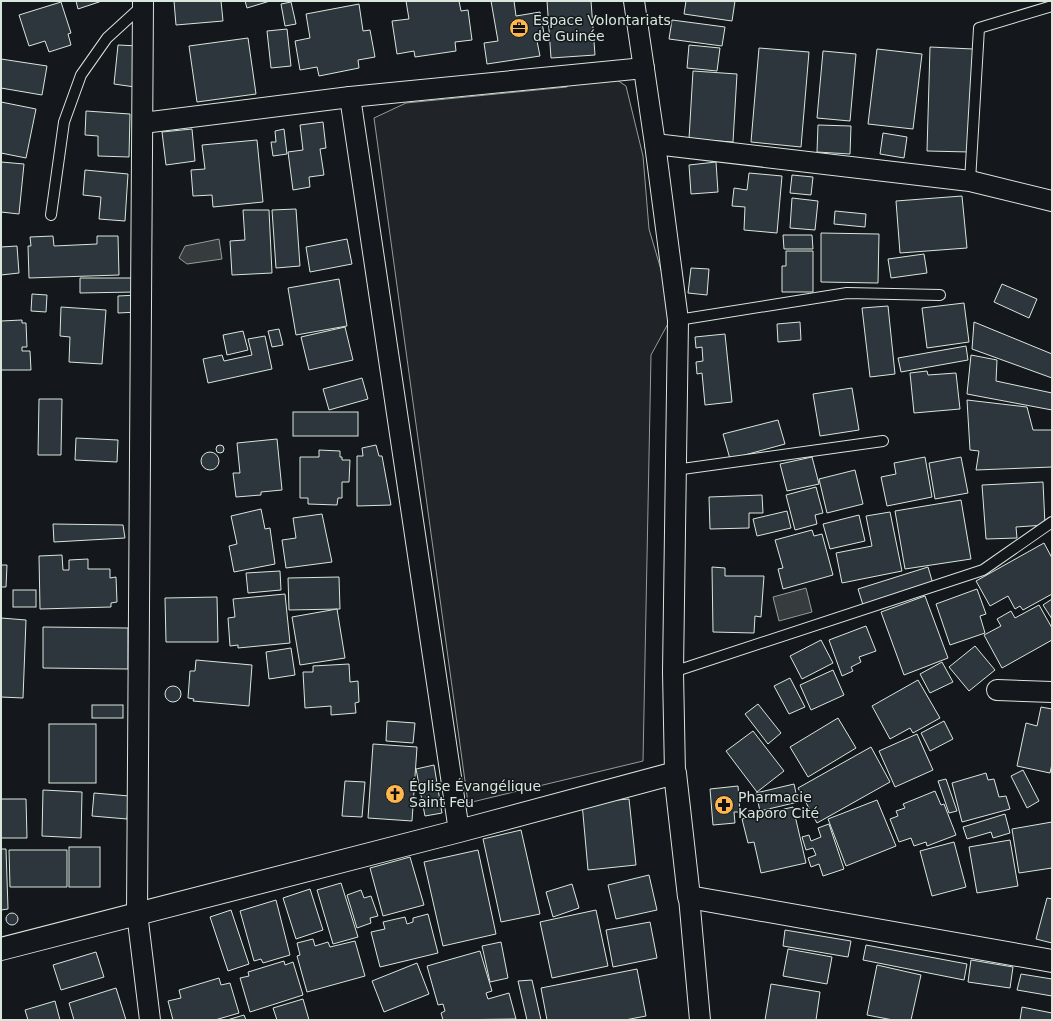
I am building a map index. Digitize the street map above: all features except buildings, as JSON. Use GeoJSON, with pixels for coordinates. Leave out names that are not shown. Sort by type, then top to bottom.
{"type":"FeatureCollection","features":[{"type":"Feature","properties":{"kind":"street"},"geometry":{"type":"LineString","coordinates":[[634,1],[655,144],[678,320],[673,672],[675,773],[689,897],[700,1020]]}},
{"type":"Feature","properties":{"kind":"street"},"geometry":{"type":"LineString","coordinates":[[142,3],[143,123],[138,913],[150,1020]]}},
{"type":"Feature","properties":{"kind":"street"},"geometry":{"type":"LineString","coordinates":[[143,123],[350,97],[644,68]]}},
{"type":"Feature","properties":{"kind":"street"},"geometry":{"type":"LineString","coordinates":[[350,97],[459,831]]}},
{"type":"Feature","properties":{"kind":"street"},"geometry":{"type":"LineString","coordinates":[[655,144],[970,181],[1052,201]]}},
{"type":"Feature","properties":{"kind":"street"},"geometry":{"type":"LineString","coordinates":[[997,690],[1052,692]]}},
{"type":"Feature","properties":{"kind":"street"},"geometry":{"type":"LineString","coordinates":[[1,949],[459,831],[675,773]]}},
{"type":"Feature","properties":{"kind":"street"},"geometry":{"type":"LineString","coordinates":[[689,897],[1052,961]]}},
{"type":"Feature","properties":{"kind":"lane"},"geometry":{"type":"LineString","coordinates":[[51,215],[64,122],[81,75],[107,38],[142,3]]}},
{"type":"Feature","properties":{"kind":"lane"},"geometry":{"type":"LineString","coordinates":[[970,181],[979,28],[1052,6]]}},
{"type":"Feature","properties":{"kind":"lane"},"geometry":{"type":"LineString","coordinates":[[678,320],[847,293],[940,295]]}},
{"type":"Feature","properties":{"kind":"lane"},"geometry":{"type":"LineString","coordinates":[[676,470],[883,440]]}},
{"type":"Feature","properties":{"kind":"lane"},"geometry":{"type":"LineString","coordinates":[[673,672],[983,570],[1052,522]]}},
{"type":"Feature","properties":{"kind":"shaded area"},"geometry":{"type":"Polygon","coordinates":[[[578,66],[599,68],[626,86],[643,156],[649,229],[669,297],[670,320],[651,355],[643,761],[468,803],[374,118],[406,103],[567,87],[578,66]]]}},
{"type":"Feature","properties":{"kind":"shaded area"},"geometry":{"type":"Polygon","coordinates":[[[219,239],[222,259],[187,264],[179,258],[185,246],[219,239]]]}},
{"type":"Feature","properties":{"kind":"shaded area"},"geometry":{"type":"Polygon","coordinates":[[[806,588],[812,612],[779,621],[773,597],[806,588]]]}},
{"type":"Feature","properties":{"kind":"place","name":"Espace Volontariats de Guinée"},"geometry":{"type":"Point","coordinates":[519,28]}},
{"type":"Feature","properties":{"kind":"place","name":"Église Évangélique Saint Feu"},"geometry":{"type":"Point","coordinates":[395,794]}},
{"type":"Feature","properties":{"kind":"place","name":"Pharmacie Kaporo Cité"},"geometry":{"type":"Point","coordinates":[724,805]}}]}
